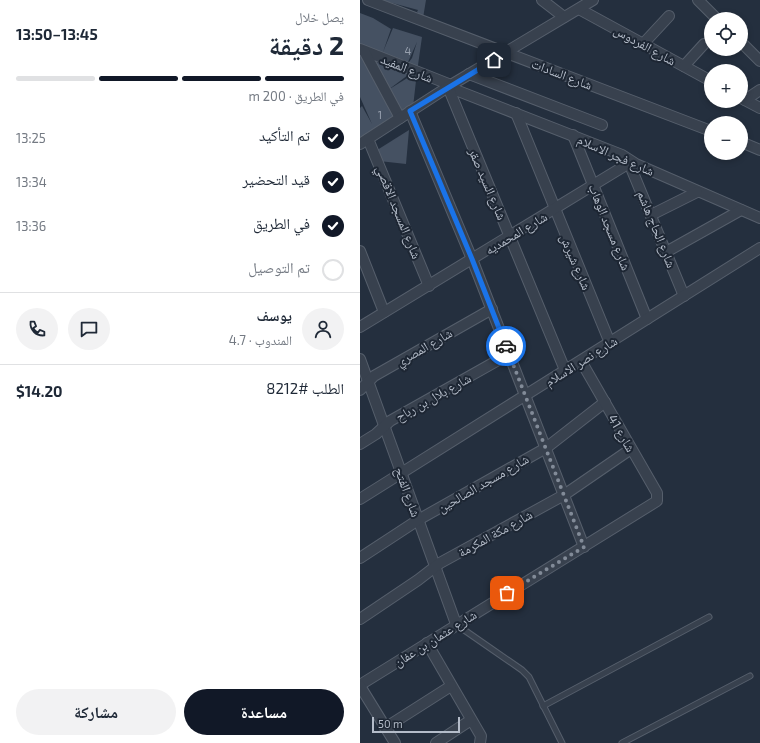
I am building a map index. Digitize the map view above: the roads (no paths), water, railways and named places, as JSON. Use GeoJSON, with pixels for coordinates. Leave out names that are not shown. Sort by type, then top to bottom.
{"type":"FeatureCollection","features":[{"type":"Feature","properties":{"kind":"street","name":"شارع السادات"},"geometry":{"type":"LineString","coordinates":[[368,0],[704,128]]}},
{"type":"Feature","properties":{"kind":"street"},"geometry":{"type":"LineString","coordinates":[[542,0],[564,18]]}},
{"type":"Feature","properties":{"kind":"street"},"geometry":{"type":"LineString","coordinates":[[364,141],[449,86],[593,0]]}},
{"type":"Feature","properties":{"kind":"street"},"geometry":{"type":"LineString","coordinates":[[698,0],[710,12]]}},
{"type":"Feature","properties":{"kind":"street","name":"شارع الفردوس"},"geometry":{"type":"LineString","coordinates":[[579,9],[704,77]]}},
{"type":"Feature","properties":{"kind":"street"},"geometry":{"type":"LineString","coordinates":[[643,44],[669,16]]}},
{"type":"Feature","properties":{"kind":"street"},"geometry":{"type":"LineString","coordinates":[[684,66],[704,44]]}},
{"type":"Feature","properties":{"kind":"street"},"geometry":{"type":"LineString","coordinates":[[748,49],[760,61]]}},
{"type":"Feature","properties":{"kind":"street","name":"شارع المفيد"},"geometry":{"type":"LineString","coordinates":[[362,50],[449,86]]}},
{"type":"Feature","properties":{"kind":"street","name":"شارع المفيد"},"geometry":{"type":"LineString","coordinates":[[362,50],[400,118]]}},
{"type":"Feature","properties":{"kind":"street"},"geometry":{"type":"LineString","coordinates":[[469,74],[602,125]]}},
{"type":"Feature","properties":{"kind":"street","name":"شارع فجر الاسلام"},"geometry":{"type":"LineString","coordinates":[[449,86],[622,155],[630,162],[760,218]]}},
{"type":"Feature","properties":{"kind":"street","name":"شارع السيد صقر"},"geometry":{"type":"LineString","coordinates":[[449,86],[565,370]]}},
{"type":"Feature","properties":{"kind":"street"},"geometry":{"type":"LineString","coordinates":[[748,96],[760,90]]}},
{"type":"Feature","properties":{"kind":"street"},"geometry":{"type":"LineString","coordinates":[[748,102],[760,108]]}},
{"type":"Feature","properties":{"kind":"street"},"geometry":{"type":"LineString","coordinates":[[410,111],[492,309],[584,547]]}},
{"type":"Feature","properties":{"kind":"street","name":"شارع شيرش"},"geometry":{"type":"LineString","coordinates":[[516,113],[554,210],[610,343]]}},
{"type":"Feature","properties":{"kind":"street","name":"شارع مسجد الوهاب"},"geometry":{"type":"LineString","coordinates":[[572,136],[647,319]]}},
{"type":"Feature","properties":{"kind":"street","name":"شارع المسجد الاقصي"},"geometry":{"type":"LineString","coordinates":[[364,141],[429,286]]}},
{"type":"Feature","properties":{"kind":"street"},"geometry":{"type":"LineString","coordinates":[[748,145],[760,150]]}},
{"type":"Feature","properties":{"kind":"street","name":"شارع المحمديه"},"geometry":{"type":"LineString","coordinates":[[360,328],[630,162]]}},
{"type":"Feature","properties":{"kind":"street","name":"شارع الحاج هاشم"},"geometry":{"type":"LineString","coordinates":[[630,162],[684,296]]}},
{"type":"Feature","properties":{"kind":"street"},"geometry":{"type":"LineString","coordinates":[[651,215],[697,192]]}},
{"type":"Feature","properties":{"kind":"street"},"geometry":{"type":"LineString","coordinates":[[666,252],[741,210]]}},
{"type":"Feature","properties":{"kind":"street","name":"شارع نصر الاسلام"},"geometry":{"type":"LineString","coordinates":[[360,499],[760,248]]}},
{"type":"Feature","properties":{"kind":"street"},"geometry":{"type":"LineString","coordinates":[[360,251],[384,312]]}},
{"type":"Feature","properties":{"kind":"street","name":"شارع المصري"},"geometry":{"type":"LineString","coordinates":[[360,390],[377,374],[492,309]]}},
{"type":"Feature","properties":{"kind":"street","name":"شارع بلال بن رباح"},"geometry":{"type":"LineString","coordinates":[[360,444],[376,434],[384,425],[509,354]]}},
{"type":"Feature","properties":{"kind":"street","name":"شارع الفتح"},"geometry":{"type":"LineString","coordinates":[[360,359],[456,624]]}},
{"type":"Feature","properties":{"kind":"street","name":"شارع 41"},"geometry":{"type":"LineString","coordinates":[[581,360],[657,494],[657,501],[653,504]]}},
{"type":"Feature","properties":{"kind":"street","name":"شارع مسجد الصالحين"},"geometry":{"type":"LineString","coordinates":[[360,558],[418,520],[546,448],[605,402]]}},
{"type":"Feature","properties":{"kind":"street","name":"شارع مكة المكرمة"},"geometry":{"type":"LineString","coordinates":[[360,619],[435,567],[564,495],[632,449]]}},
{"type":"Feature","properties":{"kind":"street","name":"شارع عثمان بن عفان"},"geometry":{"type":"LineString","coordinates":[[360,685],[456,624],[653,504]]}},
{"type":"Feature","properties":{"kind":"street"},"geometry":{"type":"LineString","coordinates":[[427,643],[472,720],[481,740]]}},
{"type":"Feature","properties":{"kind":"street"},"geometry":{"type":"LineString","coordinates":[[360,685],[395,743]]}},
{"type":"Feature","properties":{"kind":"street"},"geometry":{"type":"LineString","coordinates":[[385,728],[451,686]]}},
{"type":"Feature","properties":{"kind":"street"},"geometry":{"type":"LineString","coordinates":[[436,743],[472,720]]}},
{"type":"Feature","properties":{"kind":"lane"},"geometry":{"type":"LineString","coordinates":[[544,706],[709,617]]}},
{"type":"Feature","properties":{"kind":"lane"},"geometry":{"type":"LineString","coordinates":[[456,624],[522,670],[529,677],[562,743]]}},
{"type":"Feature","properties":{"kind":"lane"},"geometry":{"type":"LineString","coordinates":[[622,743],[750,676]]}}]}
